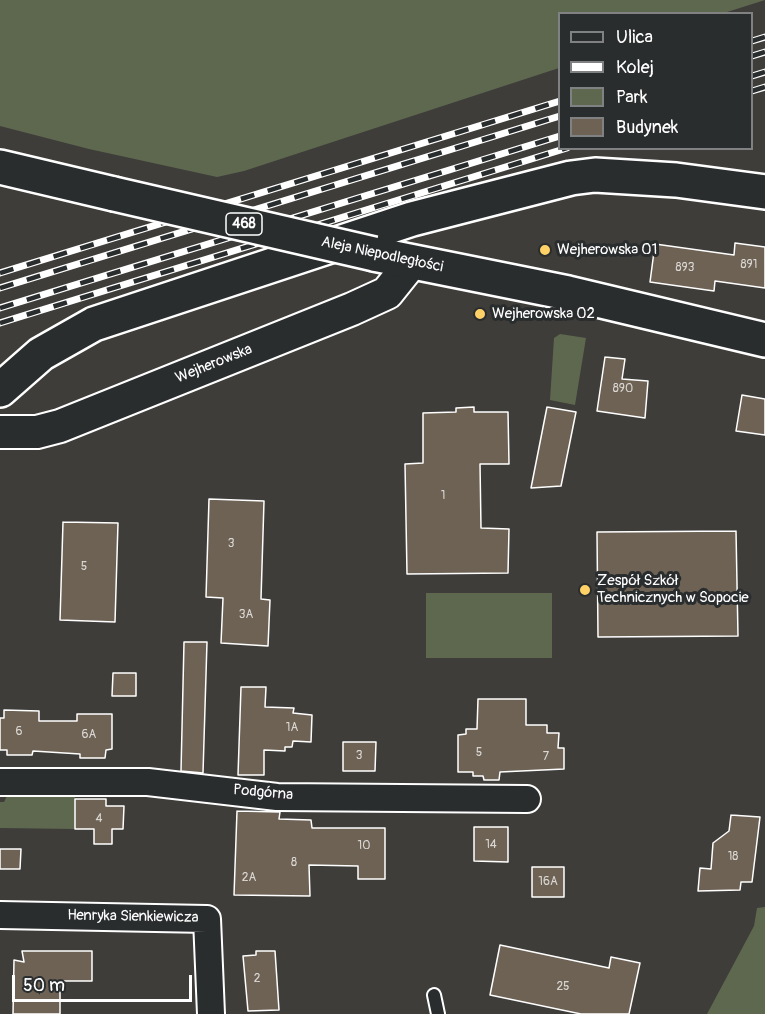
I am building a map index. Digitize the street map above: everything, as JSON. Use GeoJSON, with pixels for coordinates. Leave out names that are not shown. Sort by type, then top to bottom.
{"type":"FeatureCollection","features":[{"type":"Feature","properties":{"kind":"main road","name":"Aleja Niepodległości"},"geometry":{"type":"LineString","coordinates":[[0,167],[374,255],[568,293],[765,340]]}},
{"type":"Feature","properties":{"kind":"main road"},"geometry":{"type":"LineString","coordinates":[[0,390],[42,354],[94,324],[412,219],[572,178],[595,175],[676,180],[765,192]]}},
{"type":"Feature","properties":{"kind":"street","name":"Wejherowska"},"geometry":{"type":"LineString","coordinates":[[1,428],[37,432],[60,426],[352,309],[387,293],[411,263]]}},
{"type":"Feature","properties":{"kind":"street","name":"Podgórna"},"geometry":{"type":"LineString","coordinates":[[0,782],[148,782],[277,797],[527,799]]}},
{"type":"Feature","properties":{"kind":"street","name":"Henryka Sienkiewicza"},"geometry":{"type":"LineString","coordinates":[[0,915],[207,919],[211,1014]]}},
{"type":"Feature","properties":{"kind":"lane"},"geometry":{"type":"LineString","coordinates":[[434,995],[438,1014]]}},
{"type":"Feature","properties":{"kind":"green space"},"geometry":{"type":"Polygon","coordinates":[[[0,0],[765,0],[727,12],[558,12],[558,68],[244,171],[217,177],[89,149],[0,126],[0,0]]]}},
{"type":"Feature","properties":{"kind":"green space"},"geometry":{"type":"Polygon","coordinates":[[[560,334],[586,338],[575,405],[550,400],[554,338],[560,334]]]}},
{"type":"Feature","properties":{"kind":"green space"},"geometry":{"type":"Polygon","coordinates":[[[426,593],[552,593],[552,658],[426,658],[426,593]]]}},
{"type":"Feature","properties":{"kind":"green space"},"geometry":{"type":"Polygon","coordinates":[[[75,791],[75,829],[0,828],[0,802],[4,802],[7,796],[75,791]]]}},
{"type":"Feature","properties":{"kind":"green space"},"geometry":{"type":"Polygon","coordinates":[[[765,907],[765,1014],[707,1014],[754,926],[757,908],[765,907]]]}},
{"type":"Feature","properties":{"kind":"building"},"geometry":{"type":"Polygon","coordinates":[[[735,243],[765,247],[765,288],[715,281],[714,291],[650,282],[655,244],[734,255],[735,243]]]}},
{"type":"Feature","properties":{"kind":"building"},"geometry":{"type":"Polygon","coordinates":[[[605,357],[625,359],[622,379],[648,381],[645,418],[597,411],[605,357]]]}},
{"type":"Feature","properties":{"kind":"building"},"geometry":{"type":"Polygon","coordinates":[[[742,395],[765,399],[765,435],[736,431],[742,395]]]}},
{"type":"Feature","properties":{"kind":"building"},"geometry":{"type":"Polygon","coordinates":[[[474,407],[474,412],[508,412],[509,464],[480,464],[481,528],[509,529],[508,573],[407,574],[405,464],[423,463],[423,413],[456,412],[456,408],[474,407]]]}},
{"type":"Feature","properties":{"kind":"building"},"geometry":{"type":"Polygon","coordinates":[[[547,407],[576,412],[561,486],[531,488],[547,407]]]}},
{"type":"Feature","properties":{"kind":"building"},"geometry":{"type":"Polygon","coordinates":[[[209,499],[264,501],[261,599],[270,600],[268,646],[221,643],[223,598],[206,597],[209,499]]]}},
{"type":"Feature","properties":{"kind":"building"},"geometry":{"type":"Polygon","coordinates":[[[63,522],[118,523],[115,622],[60,620],[63,522]]]}},
{"type":"Feature","properties":{"kind":"building"},"geometry":{"type":"Polygon","coordinates":[[[736,531],[738,636],[598,637],[597,532],[736,531]]]}},
{"type":"Feature","properties":{"kind":"building"},"geometry":{"type":"Polygon","coordinates":[[[184,642],[207,642],[203,773],[181,771],[184,642]]]}},
{"type":"Feature","properties":{"kind":"building"},"geometry":{"type":"Polygon","coordinates":[[[113,673],[136,673],[136,696],[112,696],[113,673]]]}},
{"type":"Feature","properties":{"kind":"building"},"geometry":{"type":"Polygon","coordinates":[[[241,687],[266,687],[265,707],[294,708],[293,713],[312,715],[311,742],[293,741],[292,747],[285,747],[285,751],[264,750],[264,775],[238,775],[241,687]]]}},
{"type":"Feature","properties":{"kind":"building"},"geometry":{"type":"Polygon","coordinates":[[[478,699],[526,699],[526,725],[547,725],[547,733],[559,733],[558,748],[564,748],[564,769],[500,772],[499,780],[484,780],[483,776],[473,776],[473,772],[458,772],[458,735],[466,734],[466,729],[477,729],[478,699]]]}},
{"type":"Feature","properties":{"kind":"building"},"geometry":{"type":"Polygon","coordinates":[[[4,710],[39,711],[39,721],[77,721],[77,714],[112,714],[112,749],[106,750],[105,758],[80,758],[80,754],[33,751],[32,755],[7,755],[7,750],[0,750],[0,718],[4,718],[4,710]]]}},
{"type":"Feature","properties":{"kind":"building"},"geometry":{"type":"Polygon","coordinates":[[[343,742],[376,742],[375,771],[343,771],[343,742]]]}},
{"type":"Feature","properties":{"kind":"building"},"geometry":{"type":"Polygon","coordinates":[[[75,799],[106,799],[106,806],[124,806],[123,829],[112,829],[112,844],[94,844],[94,829],[75,829],[75,799]]]}},
{"type":"Feature","properties":{"kind":"building"},"geometry":{"type":"Polygon","coordinates":[[[237,811],[280,812],[279,819],[311,820],[312,828],[385,828],[385,879],[358,879],[358,866],[309,865],[310,896],[234,895],[237,811]]]}},
{"type":"Feature","properties":{"kind":"building"},"geometry":{"type":"Polygon","coordinates":[[[731,815],[760,817],[752,882],[741,882],[740,890],[698,891],[700,868],[711,869],[713,843],[729,831],[731,815]]]}},
{"type":"Feature","properties":{"kind":"building"},"geometry":{"type":"Polygon","coordinates":[[[474,827],[508,827],[508,862],[474,861],[474,827]]]}},
{"type":"Feature","properties":{"kind":"building"},"geometry":{"type":"Polygon","coordinates":[[[0,849],[21,849],[20,869],[0,869],[0,849]]]}},
{"type":"Feature","properties":{"kind":"building"},"geometry":{"type":"Polygon","coordinates":[[[532,867],[564,867],[564,897],[532,897],[532,867]]]}},
{"type":"Feature","properties":{"kind":"building"},"geometry":{"type":"Polygon","coordinates":[[[500,945],[609,968],[611,957],[640,963],[629,1014],[581,1014],[490,995],[500,945]]]}},
{"type":"Feature","properties":{"kind":"building"},"geometry":{"type":"Polygon","coordinates":[[[22,951],[92,951],[92,981],[60,981],[60,1014],[13,1014],[14,960],[24,962],[22,951]]]}},
{"type":"Feature","properties":{"kind":"building"},"geometry":{"type":"Polygon","coordinates":[[[256,951],[275,951],[279,1010],[248,1011],[243,956],[256,955],[256,951]]]}},
{"type":"Feature","properties":{"kind":"railway"},"geometry":{"type":"LineString","coordinates":[[753,41],[765,37]]}},
{"type":"Feature","properties":{"kind":"railway"},"geometry":{"type":"LineString","coordinates":[[753,56],[765,52]]}},
{"type":"Feature","properties":{"kind":"railway"},"geometry":{"type":"LineString","coordinates":[[753,76],[765,72]]}},
{"type":"Feature","properties":{"kind":"railway"},"geometry":{"type":"LineString","coordinates":[[753,91],[765,87]]}},
{"type":"Feature","properties":{"kind":"railway"},"geometry":{"type":"LineString","coordinates":[[0,273],[558,102]]}},
{"type":"Feature","properties":{"kind":"railway"},"geometry":{"type":"LineString","coordinates":[[0,288],[558,117]]}},
{"type":"Feature","properties":{"kind":"railway"},"geometry":{"type":"LineString","coordinates":[[0,308],[558,137]]}},
{"type":"Feature","properties":{"kind":"railway"},"geometry":{"type":"LineString","coordinates":[[0,323],[561,150]]}},
{"type":"Feature","properties":{"kind":"place","name":"Wejherowska 01"},"geometry":{"type":"Point","coordinates":[545,250]}},
{"type":"Feature","properties":{"kind":"place","name":"Wejherowska 02"},"geometry":{"type":"Point","coordinates":[480,314]}},
{"type":"Feature","properties":{"kind":"place","name":"Zespół Szkół Technicznych w Sopocie"},"geometry":{"type":"Point","coordinates":[585,590]}}]}
